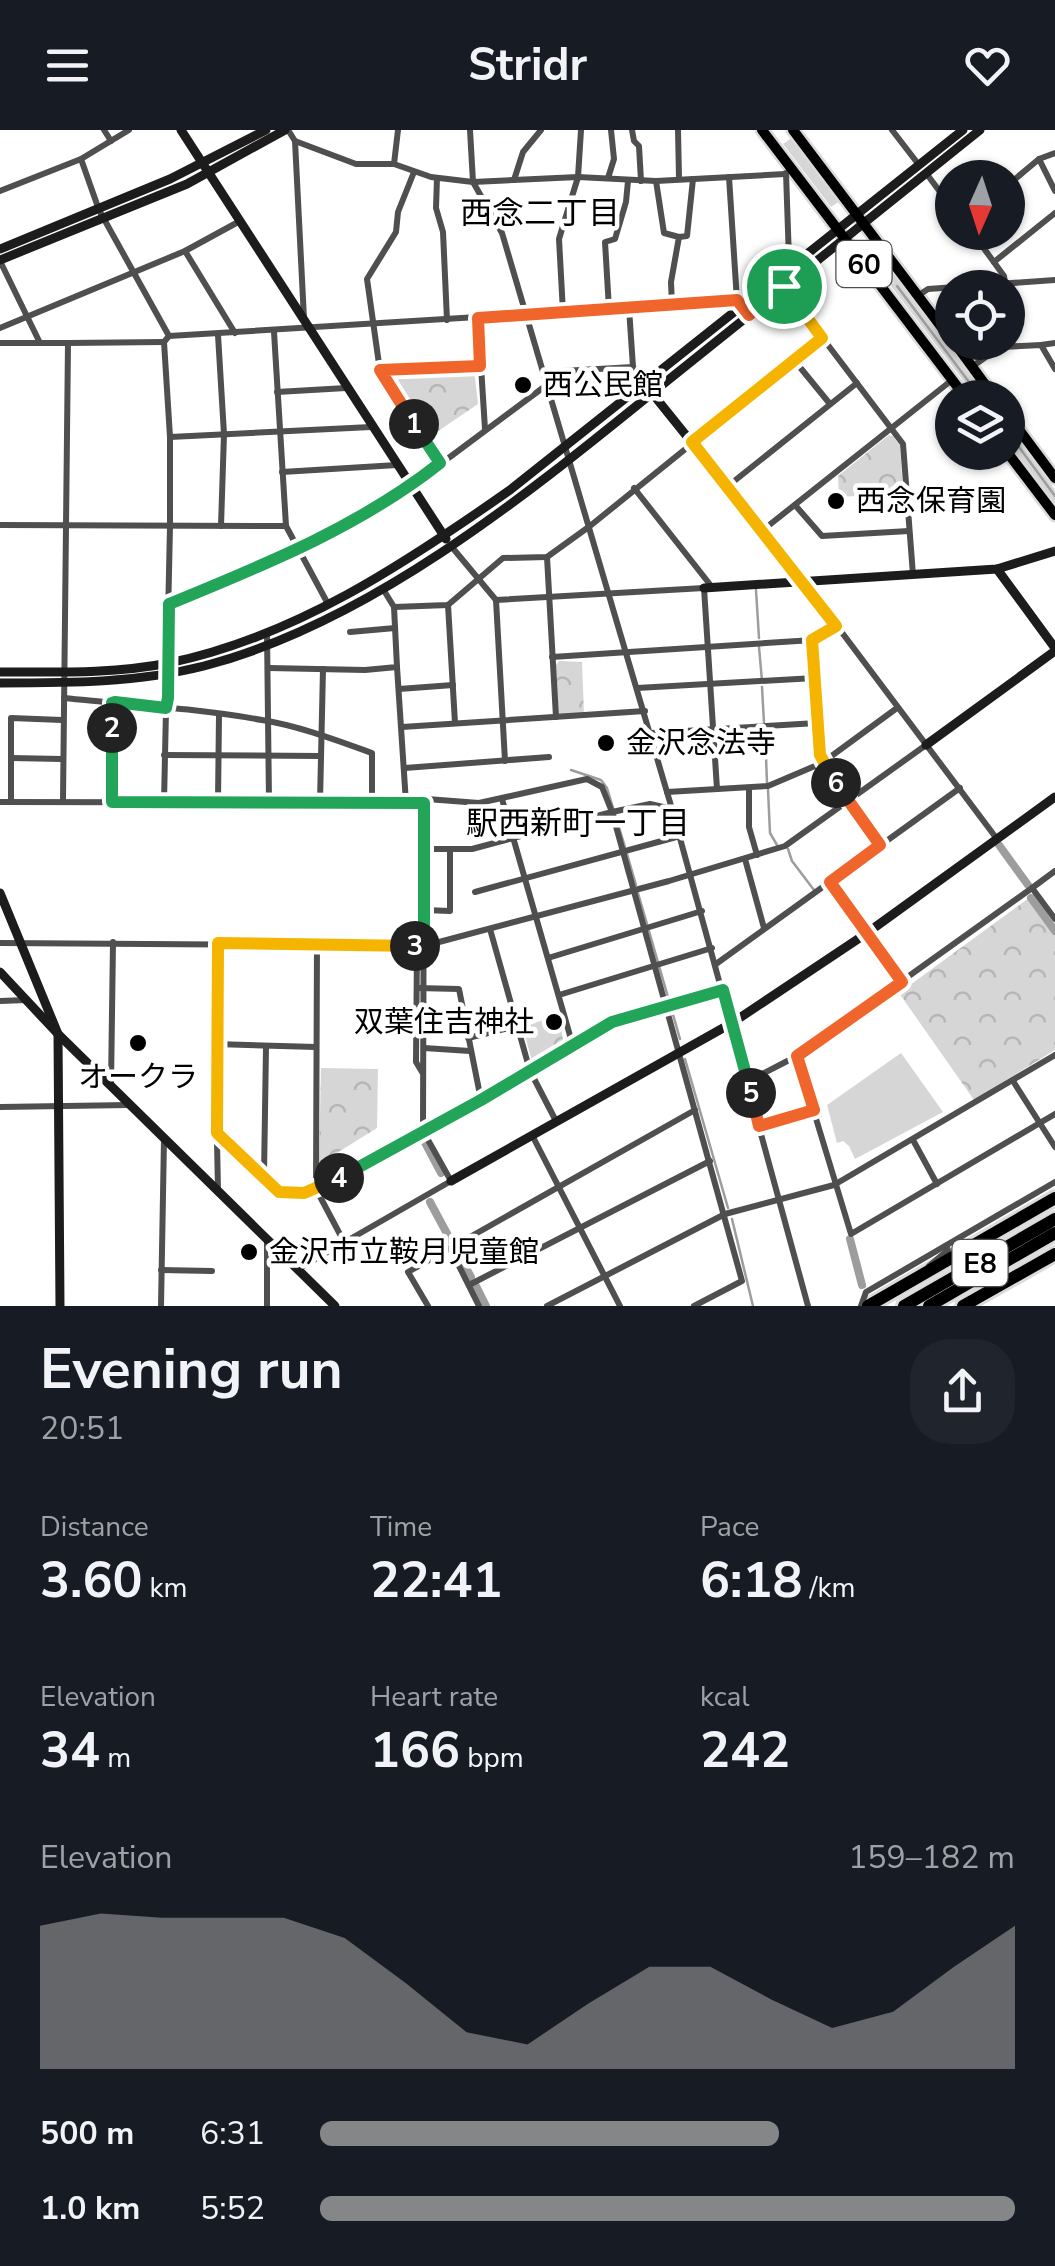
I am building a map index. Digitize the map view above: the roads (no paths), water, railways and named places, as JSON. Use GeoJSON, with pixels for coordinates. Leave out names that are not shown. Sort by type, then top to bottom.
{"type":"FeatureCollection","features":[{"type":"Feature","properties":{"kind":"highway"},"geometry":{"type":"LineString","coordinates":[[1002,1228],[1055,1190]]}},
{"type":"Feature","properties":{"kind":"highway"},"geometry":{"type":"LineString","coordinates":[[864,1306],[1055,1198]]}},
{"type":"Feature","properties":{"kind":"highway","name":"E8"},"geometry":{"type":"LineString","coordinates":[[904,1306],[1055,1219]]}},
{"type":"Feature","properties":{"kind":"highway","name":"E8"},"geometry":{"type":"LineString","coordinates":[[930,1306],[1055,1233]]}},
{"type":"Feature","properties":{"kind":"highway"},"geometry":{"type":"LineString","coordinates":[[963,1306],[1055,1254]]}},
{"type":"Feature","properties":{"kind":"main road","name":"60"},"geometry":{"type":"LineString","coordinates":[[762,130],[789,171],[842,234],[952,380]]}},
{"type":"Feature","properties":{"kind":"main road","name":"60"},"geometry":{"type":"LineString","coordinates":[[793,130],[935,318]]}},
{"type":"Feature","properties":{"kind":"main road","name":"60"},"geometry":{"type":"LineString","coordinates":[[967,360],[982,380]]}},
{"type":"Feature","properties":{"kind":"main road"},"geometry":{"type":"LineString","coordinates":[[1025,437],[1055,478]]}},
{"type":"Feature","properties":{"kind":"main road"},"geometry":{"type":"LineString","coordinates":[[1021,470],[1055,515]]}},
{"type":"Feature","properties":{"kind":"street"},"geometry":{"type":"LineString","coordinates":[[104,130],[111,141]]}},
{"type":"Feature","properties":{"kind":"street"},"geometry":{"type":"LineString","coordinates":[[0,191],[80,159],[130,130]]}},
{"type":"Feature","properties":{"kind":"street"},"geometry":{"type":"LineString","coordinates":[[181,130],[410,486],[447,541],[496,600],[505,761]]}},
{"type":"Feature","properties":{"kind":"street"},"geometry":{"type":"LineString","coordinates":[[206,168],[266,130]]}},
{"type":"Feature","properties":{"kind":"street"},"geometry":{"type":"LineString","coordinates":[[40,342],[0,260],[287,130],[295,141],[306,326]]}},
{"type":"Feature","properties":{"kind":"street"},"geometry":{"type":"LineString","coordinates":[[394,164],[398,130]]}},
{"type":"Feature","properties":{"kind":"street"},"geometry":{"type":"LineString","coordinates":[[470,130],[474,182],[502,233],[567,446],[692,875],[808,1306]]}},
{"type":"Feature","properties":{"kind":"street"},"geometry":{"type":"LineString","coordinates":[[514,180],[523,152],[541,130]]}},
{"type":"Feature","properties":{"kind":"street"},"geometry":{"type":"LineString","coordinates":[[563,312],[559,239],[578,177],[580,130]]}},
{"type":"Feature","properties":{"kind":"street"},"geometry":{"type":"LineString","coordinates":[[608,178],[614,159],[611,130]]}},
{"type":"Feature","properties":{"kind":"street"},"geometry":{"type":"LineString","coordinates":[[632,130],[639,146],[642,181]]}},
{"type":"Feature","properties":{"kind":"street"},"geometry":{"type":"LineString","coordinates":[[678,130],[679,179]]}},
{"type":"Feature","properties":{"kind":"street"},"geometry":{"type":"LineString","coordinates":[[892,130],[935,185]]}},
{"type":"Feature","properties":{"kind":"street"},"geometry":{"type":"LineString","coordinates":[[923,169],[963,130]]}},
{"type":"Feature","properties":{"kind":"street"},"geometry":{"type":"LineString","coordinates":[[0,342],[166,339],[274,332],[306,326],[672,305],[743,307],[784,286],[842,234],[976,131]]}},
{"type":"Feature","properties":{"kind":"street"},"geometry":{"type":"LineString","coordinates":[[295,141],[356,164],[394,164],[414,172],[474,182],[578,177],[656,181],[789,171],[789,259],[794,265]]}},
{"type":"Feature","properties":{"kind":"street"},"geometry":{"type":"LineString","coordinates":[[1025,170],[1039,159],[1055,154]]}},
{"type":"Feature","properties":{"kind":"street"},"geometry":{"type":"LineString","coordinates":[[80,159],[102,214],[166,339],[170,526],[164,802]]}},
{"type":"Feature","properties":{"kind":"street"},"geometry":{"type":"LineString","coordinates":[[1039,159],[1055,191]]}},
{"type":"Feature","properties":{"kind":"street"},"geometry":{"type":"LineString","coordinates":[[414,172],[398,212],[396,232],[367,279],[380,370],[440,463]]}},
{"type":"Feature","properties":{"kind":"street"},"geometry":{"type":"LineString","coordinates":[[437,177],[436,208],[442,232],[447,320]]}},
{"type":"Feature","properties":{"kind":"street"},"geometry":{"type":"LineString","coordinates":[[729,177],[743,307]]}},
{"type":"Feature","properties":{"kind":"street"},"geometry":{"type":"LineString","coordinates":[[656,181],[664,233],[679,237],[688,236],[693,179]]}},
{"type":"Feature","properties":{"kind":"street"},"geometry":{"type":"LineString","coordinates":[[609,309],[605,242],[615,239],[628,181]]}},
{"type":"Feature","properties":{"kind":"street"},"geometry":{"type":"LineString","coordinates":[[994,262],[1055,213]]}},
{"type":"Feature","properties":{"kind":"street"},"geometry":{"type":"LineString","coordinates":[[0,249],[102,214]]}},
{"type":"Feature","properties":{"kind":"street"},"geometry":{"type":"LineString","coordinates":[[0,328],[185,251],[240,221]]}},
{"type":"Feature","properties":{"kind":"street"},"geometry":{"type":"LineString","coordinates":[[0,682],[204,666],[382,587],[570,458],[794,265],[842,234]]}},
{"type":"Feature","properties":{"kind":"street"},"geometry":{"type":"LineString","coordinates":[[672,305],[671,282],[679,237]]}},
{"type":"Feature","properties":{"kind":"street"},"geometry":{"type":"LineString","coordinates":[[985,250],[1000,270]]}},
{"type":"Feature","properties":{"kind":"street"},"geometry":{"type":"LineString","coordinates":[[185,251],[236,334]]}},
{"type":"Feature","properties":{"kind":"street"},"geometry":{"type":"LineString","coordinates":[[1025,282],[1055,280]]}},
{"type":"Feature","properties":{"kind":"street"},"geometry":{"type":"LineString","coordinates":[[784,286],[904,448],[912,575]]}},
{"type":"Feature","properties":{"kind":"street"},"geometry":{"type":"LineString","coordinates":[[919,296],[935,289]]}},
{"type":"Feature","properties":{"kind":"street"},"geometry":{"type":"LineString","coordinates":[[629,308],[632,367],[804,582],[998,839]]}},
{"type":"Feature","properties":{"kind":"street"},"geometry":{"type":"LineString","coordinates":[[478,318],[485,430]]}},
{"type":"Feature","properties":{"kind":"street"},"geometry":{"type":"LineString","coordinates":[[274,332],[286,526],[328,604]]}},
{"type":"Feature","properties":{"kind":"street"},"geometry":{"type":"LineString","coordinates":[[218,335],[224,434],[221,526]]}},
{"type":"Feature","properties":{"kind":"street"},"geometry":{"type":"LineString","coordinates":[[394,607],[448,605],[503,558],[547,556],[590,526],[822,338]]}},
{"type":"Feature","properties":{"kind":"street"},"geometry":{"type":"LineString","coordinates":[[62,801],[68,343]]}},
{"type":"Feature","properties":{"kind":"street"},"geometry":{"type":"LineString","coordinates":[[1025,345],[1055,343]]}},
{"type":"Feature","properties":{"kind":"street"},"geometry":{"type":"LineString","coordinates":[[1041,345],[1055,370]]}},
{"type":"Feature","properties":{"kind":"street"},"geometry":{"type":"LineString","coordinates":[[794,360],[830,404]]}},
{"type":"Feature","properties":{"kind":"street"},"geometry":{"type":"LineString","coordinates":[[972,367],[981,360]]}},
{"type":"Feature","properties":{"kind":"street"},"geometry":{"type":"LineString","coordinates":[[380,370],[480,366]]}},
{"type":"Feature","properties":{"kind":"street"},"geometry":{"type":"LineString","coordinates":[[544,372],[632,367]]}},
{"type":"Feature","properties":{"kind":"street"},"geometry":{"type":"LineString","coordinates":[[728,486],[856,383]]}},
{"type":"Feature","properties":{"kind":"street"},"geometry":{"type":"LineString","coordinates":[[169,604],[298,551],[410,486],[548,384]]}},
{"type":"Feature","properties":{"kind":"street"},"geometry":{"type":"LineString","coordinates":[[277,392],[346,388]]}},
{"type":"Feature","properties":{"kind":"street"},"geometry":{"type":"LineString","coordinates":[[268,639],[447,541],[567,446],[649,388]]}},
{"type":"Feature","properties":{"kind":"street"},"geometry":{"type":"LineString","coordinates":[[763,530],[935,393]]}},
{"type":"Feature","properties":{"kind":"street"},"geometry":{"type":"LineString","coordinates":[[170,438],[371,427]]}},
{"type":"Feature","properties":{"kind":"street"},"geometry":{"type":"LineString","coordinates":[[282,472],[397,465]]}},
{"type":"Feature","properties":{"kind":"street"},"geometry":{"type":"LineString","coordinates":[[634,488],[708,587],[717,790]]}},
{"type":"Feature","properties":{"kind":"street"},"geometry":{"type":"LineString","coordinates":[[795,505],[822,536],[909,531]]}},
{"type":"Feature","properties":{"kind":"street"},"geometry":{"type":"LineString","coordinates":[[0,525],[286,526]]}},
{"type":"Feature","properties":{"kind":"street"},"geometry":{"type":"LineString","coordinates":[[496,600],[997,569],[1055,551]]}},
{"type":"Feature","properties":{"kind":"street"},"geometry":{"type":"LineString","coordinates":[[547,556],[556,717]]}},
{"type":"Feature","properties":{"kind":"street"},"geometry":{"type":"LineString","coordinates":[[0,943],[420,946],[692,875],[786,846],[1055,649],[997,569]]}},
{"type":"Feature","properties":{"kind":"street"},"geometry":{"type":"LineString","coordinates":[[382,587],[394,607],[406,803]]}},
{"type":"Feature","properties":{"kind":"street"},"geometry":{"type":"LineString","coordinates":[[448,605],[455,724]]}},
{"type":"Feature","properties":{"kind":"street"},"geometry":{"type":"LineString","coordinates":[[552,657],[812,640],[836,626]]}},
{"type":"Feature","properties":{"kind":"street"},"geometry":{"type":"LineString","coordinates":[[350,632],[395,628]]}},
{"type":"Feature","properties":{"kind":"street"},"geometry":{"type":"LineString","coordinates":[[268,639],[269,802]]}},
{"type":"Feature","properties":{"kind":"street"},"geometry":{"type":"LineString","coordinates":[[812,640],[822,763],[880,845]]}},
{"type":"Feature","properties":{"kind":"street"},"geometry":{"type":"LineString","coordinates":[[269,668],[397,667]]}},
{"type":"Feature","properties":{"kind":"street"},"geometry":{"type":"LineString","coordinates":[[320,802],[323,668]]}},
{"type":"Feature","properties":{"kind":"street"},"geometry":{"type":"LineString","coordinates":[[0,672],[64,678]]}},
{"type":"Feature","properties":{"kind":"street"},"geometry":{"type":"LineString","coordinates":[[638,688],[814,678]]}},
{"type":"Feature","properties":{"kind":"street"},"geometry":{"type":"LineString","coordinates":[[398,688],[452,685]]}},
{"type":"Feature","properties":{"kind":"street"},"geometry":{"type":"LineString","coordinates":[[64,698],[270,722],[372,753],[372,803]]}},
{"type":"Feature","properties":{"kind":"street"},"geometry":{"type":"LineString","coordinates":[[112,703],[112,802]]}},
{"type":"Feature","properties":{"kind":"street"},"geometry":{"type":"LineString","coordinates":[[667,792],[768,786],[822,763],[898,708]]}},
{"type":"Feature","properties":{"kind":"street"},"geometry":{"type":"LineString","coordinates":[[402,728],[645,711]]}},
{"type":"Feature","properties":{"kind":"street"},"geometry":{"type":"LineString","coordinates":[[218,802],[219,715]]}},
{"type":"Feature","properties":{"kind":"street"},"geometry":{"type":"LineString","coordinates":[[11,802],[11,718],[62,720]]}},
{"type":"Feature","properties":{"kind":"street"},"geometry":{"type":"LineString","coordinates":[[651,733],[816,723]]}},
{"type":"Feature","properties":{"kind":"street"},"geometry":{"type":"LineString","coordinates":[[164,754],[320,756]]}},
{"type":"Feature","properties":{"kind":"street"},"geometry":{"type":"LineString","coordinates":[[11,758],[62,759]]}},
{"type":"Feature","properties":{"kind":"street"},"geometry":{"type":"LineString","coordinates":[[405,768],[548,758]]}},
{"type":"Feature","properties":{"kind":"street"},"geometry":{"type":"LineString","coordinates":[[0,802],[424,803],[427,799],[479,803],[587,780],[602,787],[614,811],[742,1280],[694,1306]]}},
{"type":"Feature","properties":{"kind":"street"},"geometry":{"type":"LineString","coordinates":[[749,788],[749,828],[757,855]]}},
{"type":"Feature","properties":{"kind":"street"},"geometry":{"type":"LineString","coordinates":[[716,964],[960,788]]}},
{"type":"Feature","properties":{"kind":"street"},"geometry":{"type":"LineString","coordinates":[[298,1269],[343,1240],[732,1023],[867,934],[1055,797]]}},
{"type":"Feature","properties":{"kind":"street"},"geometry":{"type":"LineString","coordinates":[[502,799],[573,1046]]}},
{"type":"Feature","properties":{"kind":"street"},"geometry":{"type":"LineString","coordinates":[[423,1073],[416,1062],[425,910],[424,803]]}},
{"type":"Feature","properties":{"kind":"street"},"geometry":{"type":"LineString","coordinates":[[424,849],[472,849],[650,804],[672,809]]}},
{"type":"Feature","properties":{"kind":"street"},"geometry":{"type":"LineString","coordinates":[[475,892],[680,836]]}},
{"type":"Feature","properties":{"kind":"street"},"geometry":{"type":"LineString","coordinates":[[425,910],[450,911],[450,849]]}},
{"type":"Feature","properties":{"kind":"street"},"geometry":{"type":"LineString","coordinates":[[746,859],[764,928]]}},
{"type":"Feature","properties":{"kind":"street"},"geometry":{"type":"LineString","coordinates":[[762,1074],[797,1056],[1055,871]]}},
{"type":"Feature","properties":{"kind":"street"},"geometry":{"type":"LineString","coordinates":[[830,882],[902,982]]}},
{"type":"Feature","properties":{"kind":"street"},"geometry":{"type":"LineString","coordinates":[[1032,888],[1055,919]]}},
{"type":"Feature","properties":{"kind":"street"},"geometry":{"type":"LineString","coordinates":[[0,893],[58,1034],[60,1306]]}},
{"type":"Feature","properties":{"kind":"street"},"geometry":{"type":"LineString","coordinates":[[548,958],[702,912]]}},
{"type":"Feature","properties":{"kind":"street"},"geometry":{"type":"LineString","coordinates":[[490,929],[530,1071],[556,1121]]}},
{"type":"Feature","properties":{"kind":"street"},"geometry":{"type":"LineString","coordinates":[[111,1084],[112,942]]}},
{"type":"Feature","properties":{"kind":"street"},"geometry":{"type":"LineString","coordinates":[[218,943],[218,1190]]}},
{"type":"Feature","properties":{"kind":"street"},"geometry":{"type":"LineString","coordinates":[[317,943],[316,1189],[343,1240]]}},
{"type":"Feature","properties":{"kind":"street"},"geometry":{"type":"LineString","coordinates":[[558,995],[712,948]]}},
{"type":"Feature","properties":{"kind":"street"},"geometry":{"type":"LineString","coordinates":[[0,972],[335,1306]]}},
{"type":"Feature","properties":{"kind":"street"},"geometry":{"type":"LineString","coordinates":[[420,988],[459,989],[481,1100]]}},
{"type":"Feature","properties":{"kind":"street"},"geometry":{"type":"LineString","coordinates":[[217,1133],[279,1192],[295,1194],[316,1189],[481,1100],[612,1022],[723,990]]}},
{"type":"Feature","properties":{"kind":"street"},"geometry":{"type":"LineString","coordinates":[[0,1001],[27,1000]]}},
{"type":"Feature","properties":{"kind":"street"},"geometry":{"type":"LineString","coordinates":[[420,1014],[424,1048],[423,1131],[451,1181]]}},
{"type":"Feature","properties":{"kind":"street"},"geometry":{"type":"LineString","coordinates":[[468,1038],[517,1026]]}},
{"type":"Feature","properties":{"kind":"street"},"geometry":{"type":"LineString","coordinates":[[215,1044],[316,1048]]}},
{"type":"Feature","properties":{"kind":"street"},"geometry":{"type":"LineString","coordinates":[[264,1176],[266,1047]]}},
{"type":"Feature","properties":{"kind":"street"},"geometry":{"type":"LineString","coordinates":[[424,1048],[470,1050]]}},
{"type":"Feature","properties":{"kind":"street"},"geometry":{"type":"LineString","coordinates":[[547,1306],[726,1214],[834,1185],[1055,1055]]}},
{"type":"Feature","properties":{"kind":"street"},"geometry":{"type":"LineString","coordinates":[[797,1056],[851,1234],[1055,1114]]}},
{"type":"Feature","properties":{"kind":"street"},"geometry":{"type":"LineString","coordinates":[[1013,1081],[1055,1147]]}},
{"type":"Feature","properties":{"kind":"street"},"geometry":{"type":"LineString","coordinates":[[0,1107],[131,1105]]}},
{"type":"Feature","properties":{"kind":"street"},"geometry":{"type":"LineString","coordinates":[[428,1306],[408,1272],[696,1110]]}},
{"type":"Feature","properties":{"kind":"street"},"geometry":{"type":"LineString","coordinates":[[759,1126],[814,1110]]}},
{"type":"Feature","properties":{"kind":"street"},"geometry":{"type":"LineString","coordinates":[[532,1135],[620,1306]]}},
{"type":"Feature","properties":{"kind":"street"},"geometry":{"type":"LineString","coordinates":[[161,1306],[164,1138]]}},
{"type":"Feature","properties":{"kind":"street"},"geometry":{"type":"LineString","coordinates":[[912,1140],[936,1184]]}},
{"type":"Feature","properties":{"kind":"street"},"geometry":{"type":"LineString","coordinates":[[469,1284],[710,1161]]}},
{"type":"Feature","properties":{"kind":"street"},"geometry":{"type":"LineString","coordinates":[[864,1306],[866,1292],[1055,1182]]}},
{"type":"Feature","properties":{"kind":"street"},"geometry":{"type":"LineString","coordinates":[[1023,1211],[1030,1197]]}},
{"type":"Feature","properties":{"kind":"street"},"geometry":{"type":"LineString","coordinates":[[267,1240],[267,1306]]}},
{"type":"Feature","properties":{"kind":"street"},"geometry":{"type":"LineString","coordinates":[[922,1274],[948,1250],[946,1246]]}},
{"type":"Feature","properties":{"kind":"street"},"geometry":{"type":"LineString","coordinates":[[450,1248],[479,1306]]}},
{"type":"Feature","properties":{"kind":"street"},"geometry":{"type":"LineString","coordinates":[[161,1270],[212,1271]]}},
{"type":"Feature","properties":{"kind":"waterway"},"geometry":{"type":"LineString","coordinates":[[897,286],[968,380]]}},
{"type":"Feature","properties":{"kind":"waterway"},"geometry":{"type":"LineString","coordinates":[[1025,455],[1055,496]]}},
{"type":"Feature","properties":{"kind":"waterway"},"geometry":{"type":"LineString","coordinates":[[756,590],[759,638]]}},
{"type":"Feature","properties":{"kind":"waterway"},"geometry":{"type":"LineString","coordinates":[[759,647],[762,681]]}},
{"type":"Feature","properties":{"kind":"waterway"},"geometry":{"type":"LineString","coordinates":[[762,687],[764,723]]}},
{"type":"Feature","properties":{"kind":"waterway"},"geometry":{"type":"LineString","coordinates":[[765,731],[767,783]]}},
{"type":"Feature","properties":{"kind":"waterway"},"geometry":{"type":"LineString","coordinates":[[571,770],[601,780],[607,788],[625,847]]}},
{"type":"Feature","properties":{"kind":"waterway"},"geometry":{"type":"LineString","coordinates":[[768,790],[770,833],[777,845]]}},
{"type":"Feature","properties":{"kind":"waterway"},"geometry":{"type":"LineString","coordinates":[[999,845],[1028,885]]}},
{"type":"Feature","properties":{"kind":"waterway"},"geometry":{"type":"LineString","coordinates":[[788,849],[792,861],[814,890]]}},
{"type":"Feature","properties":{"kind":"waterway"},"geometry":{"type":"LineString","coordinates":[[627,854],[636,885]]}},
{"type":"Feature","properties":{"kind":"waterway"},"geometry":{"type":"LineString","coordinates":[[829,889],[852,924]]}},
{"type":"Feature","properties":{"kind":"waterway"},"geometry":{"type":"LineString","coordinates":[[638,893],[647,924]]}},
{"type":"Feature","properties":{"kind":"waterway"},"geometry":{"type":"LineString","coordinates":[[1031,898],[1055,931]]}},
{"type":"Feature","properties":{"kind":"waterway"},"geometry":{"type":"LineString","coordinates":[[649,931],[680,1039]]}},
{"type":"Feature","properties":{"kind":"waterway"},"geometry":{"type":"LineString","coordinates":[[865,945],[890,980]]}},
{"type":"Feature","properties":{"kind":"waterway"},"geometry":{"type":"LineString","coordinates":[[685,1059],[728,1208]]}},
{"type":"Feature","properties":{"kind":"waterway"},"geometry":{"type":"LineString","coordinates":[[804,1065],[818,1114]]}},
{"type":"Feature","properties":{"kind":"waterway"},"geometry":{"type":"LineString","coordinates":[[422,1137],[441,1173]]}},
{"type":"Feature","properties":{"kind":"waterway"},"geometry":{"type":"LineString","coordinates":[[430,1202],[451,1241]]}},
{"type":"Feature","properties":{"kind":"waterway"},"geometry":{"type":"LineString","coordinates":[[732,1219],[753,1306]]}},
{"type":"Feature","properties":{"kind":"waterway"},"geometry":{"type":"LineString","coordinates":[[850,1239],[862,1285]]}},
{"type":"Feature","properties":{"kind":"waterway"},"geometry":{"type":"LineString","coordinates":[[456,1250],[471,1277]]}},
{"type":"Feature","properties":{"kind":"waterway"},"geometry":{"type":"LineString","coordinates":[[476,1286],[486,1306]]}},
{"type":"Feature","properties":{"kind":"place","name":"西公民館"},"geometry":{"type":"Point","coordinates":[523,385]}},
{"type":"Feature","properties":{"kind":"place","name":"西念保育園"},"geometry":{"type":"Point","coordinates":[836,501]}},
{"type":"Feature","properties":{"kind":"place","name":"金沢念法寺"},"geometry":{"type":"Point","coordinates":[606,743]}},
{"type":"Feature","properties":{"kind":"place","name":"双葉住吉神社"},"geometry":{"type":"Point","coordinates":[554,1022]}},
{"type":"Feature","properties":{"kind":"place","name":"オークラ"},"geometry":{"type":"Point","coordinates":[138,1043]}},
{"type":"Feature","properties":{"kind":"place","name":"金沢市立鞍月児童館"},"geometry":{"type":"Point","coordinates":[249,1252]}},
{"type":"Feature","properties":{"kind":"district","name":"西念二丁目"},"geometry":{"type":"Point","coordinates":[540,213]}},
{"type":"Feature","properties":{"kind":"district","name":"駅西新町一丁目"},"geometry":{"type":"Point","coordinates":[578,823]}}]}
